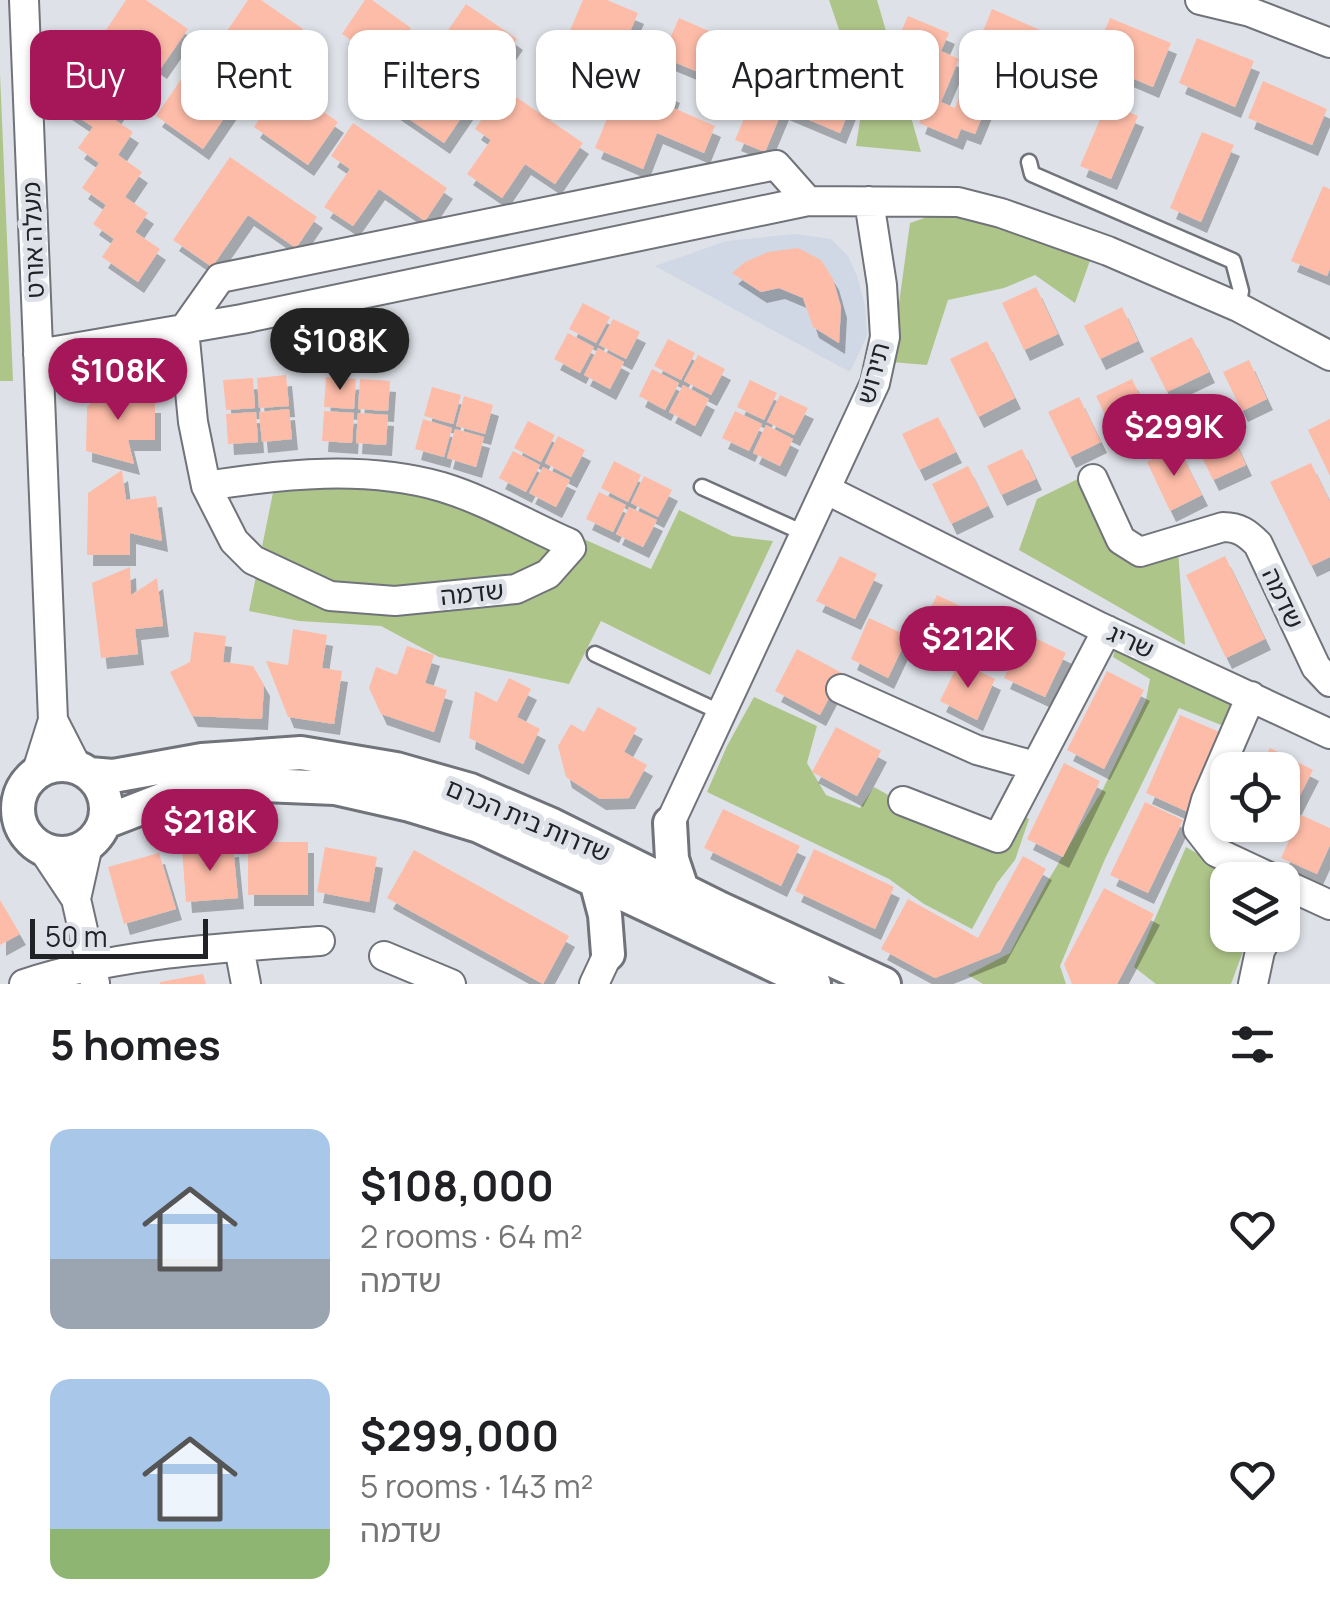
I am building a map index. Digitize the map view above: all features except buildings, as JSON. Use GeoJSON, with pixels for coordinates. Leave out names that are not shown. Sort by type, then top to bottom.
{"type":"FeatureCollection","features":[{"type":"Feature","properties":{"kind":"street","name":"מעלה אורט"},"geometry":{"type":"LineString","coordinates":[[19,791],[53,720],[24,0]]}},
{"type":"Feature","properties":{"kind":"street"},"geometry":{"type":"LineString","coordinates":[[1200,0],[1250,12],[1330,43]]}},
{"type":"Feature","properties":{"kind":"street"},"geometry":{"type":"LineString","coordinates":[[184,329],[220,278],[776,165],[808,201]]}},
{"type":"Feature","properties":{"kind":"street"},"geometry":{"type":"LineString","coordinates":[[38,354],[184,329],[808,201],[869,201],[958,202],[1001,213],[1108,251],[1238,306],[1330,356]]}},
{"type":"Feature","properties":{"kind":"street","name":"תירוש"},"geometry":{"type":"LineString","coordinates":[[670,823],[875,383],[885,337],[882,285],[869,201]]}},
{"type":"Feature","properties":{"kind":"street","name":"שדמה"},"geometry":{"type":"LineString","coordinates":[[184,329],[194,422],[206,486],[234,541],[253,560],[330,596],[395,601],[516,589],[548,574],[571,548],[569,542],[443,488],[387,477],[306,473],[206,486]]}},
{"type":"Feature","properties":{"kind":"street","name":"שדמה"},"geometry":{"type":"LineString","coordinates":[[1093,478],[1121,540],[1140,552],[1223,527],[1248,534],[1258,544],[1316,666],[1330,682]]}},
{"type":"Feature","properties":{"kind":"street","name":"שריג"},"geometry":{"type":"LineString","coordinates":[[827,490],[1107,630],[1330,734]]}},
{"type":"Feature","properties":{"kind":"street"},"geometry":{"type":"LineString","coordinates":[[903,801],[998,838],[1107,630]]}},
{"type":"Feature","properties":{"kind":"street"},"geometry":{"type":"LineString","coordinates":[[840,689],[976,750],[1036,766]]}},
{"type":"Feature","properties":{"kind":"street"},"geometry":{"type":"LineString","coordinates":[[1238,862],[1216,852],[1198,828],[1206,800],[1251,696]]}},
{"type":"Feature","properties":{"kind":"street","name":"מעלה אורט"},"geometry":{"type":"LineString","coordinates":[[53,720],[83,770]]}},
{"type":"Feature","properties":{"kind":"street","name":"שדרות בית הכרם"},"geometry":{"type":"LineString","coordinates":[[83,770],[113,776],[202,760],[300,754],[396,769],[470,790],[814,984]]}},
{"type":"Feature","properties":{"kind":"street"},"geometry":{"type":"LineString","coordinates":[[76,899],[104,795],[83,770],[64,764],[19,791],[18,820],[76,899],[93,975]]}},
{"type":"Feature","properties":{"kind":"street","name":"שדרות בית הכרם"},"geometry":{"type":"LineString","coordinates":[[96,834],[185,791],[263,785],[335,788],[410,804],[604,868]]}},
{"type":"Feature","properties":{"kind":"street"},"geometry":{"type":"LineString","coordinates":[[608,954],[604,868],[670,823]]}},
{"type":"Feature","properties":{"kind":"street"},"geometry":{"type":"LineString","coordinates":[[594,984],[608,954],[633,929],[674,902],[670,823]]}},
{"type":"Feature","properties":{"kind":"street"},"geometry":{"type":"LineString","coordinates":[[0,844],[38,846],[60,854],[75,852],[96,834]]}},
{"type":"Feature","properties":{"kind":"street"},"geometry":{"type":"LineString","coordinates":[[1300,891],[1330,905]]}},
{"type":"Feature","properties":{"kind":"street","name":"שדרות בית הכרם"},"geometry":{"type":"LineString","coordinates":[[674,902],[884,984]]}},
{"type":"Feature","properties":{"kind":"street"},"geometry":{"type":"LineString","coordinates":[[24,984],[239,947],[320,941]]}},
{"type":"Feature","properties":{"kind":"street"},"geometry":{"type":"LineString","coordinates":[[239,947],[246,984]]}},
{"type":"Feature","properties":{"kind":"street"},"geometry":{"type":"LineString","coordinates":[[1253,984],[1260,952]]}},
{"type":"Feature","properties":{"kind":"street"},"geometry":{"type":"LineString","coordinates":[[384,956],[438,981]]}},
{"type":"Feature","properties":{"kind":"lane"},"geometry":{"type":"LineString","coordinates":[[1030,162],[1032,174],[1234,261],[1242,292],[1238,306]]}},
{"type":"Feature","properties":{"kind":"lane"},"geometry":{"type":"LineString","coordinates":[[702,487],[806,534]]}},
{"type":"Feature","properties":{"kind":"lane"},"geometry":{"type":"LineString","coordinates":[[595,654],[722,714]]}},
{"type":"Feature","properties":{"kind":"shaded area"},"geometry":{"type":"Polygon","coordinates":[[[795,234],[831,239],[848,256],[857,276],[865,305],[867,336],[850,372],[655,266],[726,241],[795,234]]]}},
{"type":"Feature","properties":{"kind":"green space"},"geometry":{"type":"Polygon","coordinates":[[[829,0],[877,0],[886,30],[839,30],[829,0]]]}},
{"type":"Feature","properties":{"kind":"green space"},"geometry":{"type":"Polygon","coordinates":[[[0,73],[13,381],[0,381],[0,73]]]}},
{"type":"Feature","properties":{"kind":"green space"},"geometry":{"type":"Polygon","coordinates":[[[860,120],[912,120],[921,152],[856,146],[860,120]]]}},
{"type":"Feature","properties":{"kind":"green space"},"geometry":{"type":"Polygon","coordinates":[[[944,211],[1093,252],[1075,303],[1035,275],[1004,288],[948,300],[927,365],[891,362],[910,223],[944,211]]]}},
{"type":"Feature","properties":{"kind":"green space"},"geometry":{"type":"Polygon","coordinates":[[[279,463],[451,480],[651,569],[679,510],[732,536],[773,541],[710,675],[601,621],[569,684],[439,657],[381,626],[299,621],[249,611],[279,463]]]}},
{"type":"Feature","properties":{"kind":"green space"},"geometry":{"type":"Polygon","coordinates":[[[1084,476],[1118,547],[1178,550],[1185,645],[1019,550],[1037,499],[1084,476]]]}},
{"type":"Feature","properties":{"kind":"green space"},"geometry":{"type":"Polygon","coordinates":[[[1117,641],[1239,702],[1226,727],[1179,708],[1105,859],[1060,966],[1066,984],[983,984],[968,975],[1010,953],[1103,789],[1146,700],[1150,679],[1113,657],[1117,641]]]}},
{"type":"Feature","properties":{"kind":"green space"},"geometry":{"type":"Polygon","coordinates":[[[754,697],[817,726],[807,763],[826,795],[860,808],[874,787],[938,823],[995,845],[1017,812],[1029,819],[1015,860],[997,883],[972,929],[924,904],[889,879],[707,792],[754,697]]]}},
{"type":"Feature","properties":{"kind":"green space"},"geometry":{"type":"Polygon","coordinates":[[[1186,847],[1212,862],[1210,952],[1243,952],[1231,984],[1156,984],[1134,967],[1186,847]]]}}]}
